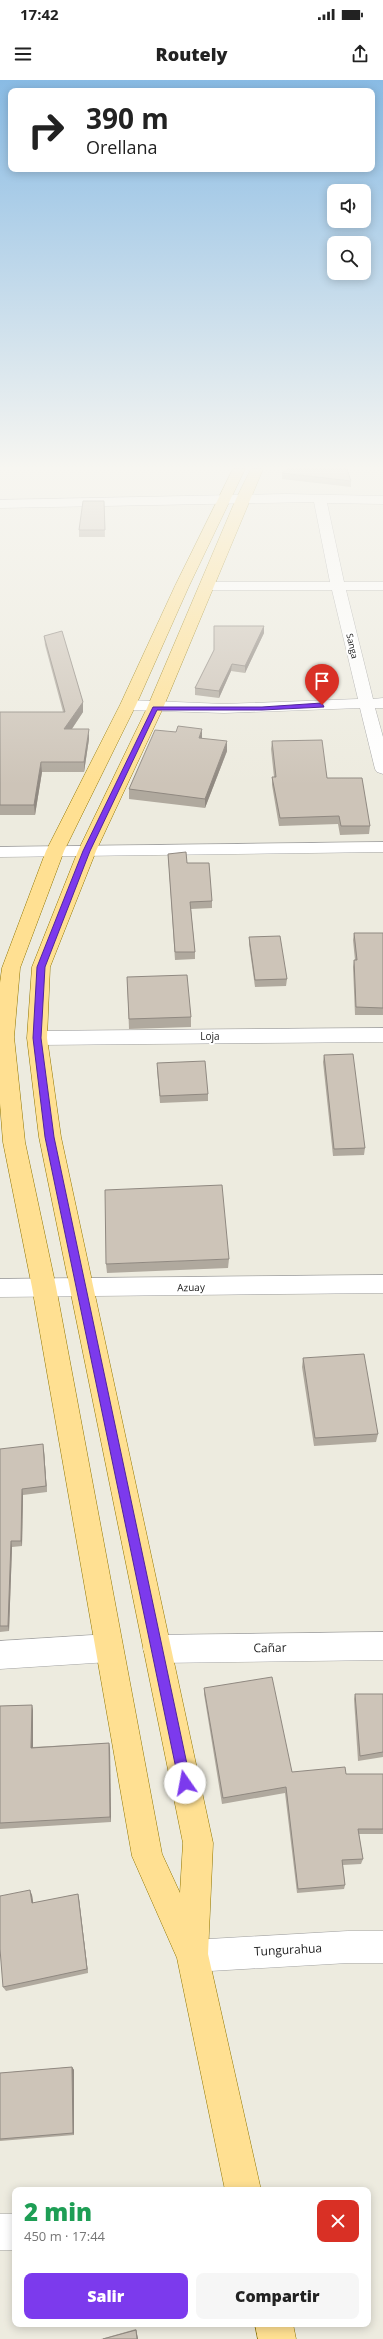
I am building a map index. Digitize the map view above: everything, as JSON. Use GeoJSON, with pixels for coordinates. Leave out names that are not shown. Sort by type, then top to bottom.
{"type":"FeatureCollection","features":[{"type":"Feature","properties":{"kind":"main road"},"geometry":{"type":"LineString","coordinates":[[195,574],[55,851],[11,968],[3,1049],[14,1142],[44,1287],[147,1856],[193,1956],[242,2187]]}},
{"type":"Feature","properties":{"kind":"main road"},"geometry":{"type":"LineString","coordinates":[[193,1956],[198,1843],[50,1137],[37,1038],[41,967],[87,851],[155,708],[210,574]]}},
{"type":"Feature","properties":{"kind":"main road"},"geometry":{"type":"LineString","coordinates":[[275,2327],[277,2339]]}},
{"type":"Feature","properties":{"kind":"street","name":"Sanga"},"geometry":{"type":"LineString","coordinates":[[335,574],[383,769]]}},
{"type":"Feature","properties":{"kind":"street"},"geometry":{"type":"LineString","coordinates":[[206,586],[383,586]]}},
{"type":"Feature","properties":{"kind":"street"},"geometry":{"type":"LineString","coordinates":[[128,705],[155,708],[262,708],[383,703]]}},
{"type":"Feature","properties":{"kind":"street"},"geometry":{"type":"LineString","coordinates":[[0,852],[383,847]]}},
{"type":"Feature","properties":{"kind":"street","name":"Loja"},"geometry":{"type":"LineString","coordinates":[[37,1038],[383,1035]]}},
{"type":"Feature","properties":{"kind":"street","name":"Azuay"},"geometry":{"type":"LineString","coordinates":[[0,1288],[383,1284]]}},
{"type":"Feature","properties":{"kind":"street","name":"Cañar"},"geometry":{"type":"LineString","coordinates":[[157,1649],[383,1646]]}},
{"type":"Feature","properties":{"kind":"street"},"geometry":{"type":"LineString","coordinates":[[0,1655],[109,1648]]}},
{"type":"Feature","properties":{"kind":"street","name":"Tungurahua"},"geometry":{"type":"LineString","coordinates":[[193,1956],[348,1947],[383,1947]]}},
{"type":"Feature","properties":{"kind":"street"},"geometry":{"type":"LineString","coordinates":[[0,2232],[12,2232]]}},
{"type":"Feature","properties":{"kind":"building"},"geometry":{"type":"Polygon","coordinates":[[[214,626],[264,626],[245,666],[232,664],[219,691],[195,688],[214,650],[214,626]]]}},
{"type":"Feature","properties":{"kind":"building"},"geometry":{"type":"Polygon","coordinates":[[[62,631],[83,702],[64,729],[89,729],[84,762],[41,762],[34,805],[0,805],[0,712],[65,712],[44,636],[62,631]]]}},
{"type":"Feature","properties":{"kind":"building"},"geometry":{"type":"Polygon","coordinates":[[[178,726],[202,729],[199,738],[227,741],[205,799],[129,789],[155,730],[176,732],[178,726]]]}},
{"type":"Feature","properties":{"kind":"building"},"geometry":{"type":"Polygon","coordinates":[[[322,740],[327,778],[362,778],[370,826],[341,826],[339,816],[280,818],[272,777],[276,777],[272,741],[322,740]]]}},
{"type":"Feature","properties":{"kind":"building"},"geometry":{"type":"Polygon","coordinates":[[[186,852],[187,863],[209,863],[212,901],[190,902],[195,952],[175,952],[168,854],[186,852]]]}},
{"type":"Feature","properties":{"kind":"building"},"geometry":{"type":"Polygon","coordinates":[[[354,933],[383,933],[383,1008],[356,1007],[354,960],[357,960],[354,933]]]}},
{"type":"Feature","properties":{"kind":"building"},"geometry":{"type":"Polygon","coordinates":[[[280,936],[287,979],[255,980],[249,937],[280,936]]]}},
{"type":"Feature","properties":{"kind":"building"},"geometry":{"type":"Polygon","coordinates":[[[187,975],[191,1017],[129,1019],[127,977],[187,975]]]}},
{"type":"Feature","properties":{"kind":"building"},"geometry":{"type":"Polygon","coordinates":[[[353,1054],[365,1148],[334,1149],[324,1055],[353,1054]]]}},
{"type":"Feature","properties":{"kind":"building"},"geometry":{"type":"Polygon","coordinates":[[[205,1061],[208,1094],[160,1096],[157,1063],[205,1061]]]}},
{"type":"Feature","properties":{"kind":"building"},"geometry":{"type":"Polygon","coordinates":[[[222,1185],[229,1259],[106,1264],[105,1190],[222,1185]]]}},
{"type":"Feature","properties":{"kind":"building"},"geometry":{"type":"Polygon","coordinates":[[[364,1354],[378,1434],[315,1438],[303,1358],[364,1354]]]}},
{"type":"Feature","properties":{"kind":"building"},"geometry":{"type":"Polygon","coordinates":[[[43,1444],[46,1486],[22,1489],[21,1541],[11,1541],[8,1626],[0,1626],[0,1449],[43,1444]]]}},
{"type":"Feature","properties":{"kind":"building"},"geometry":{"type":"Polygon","coordinates":[[[272,1677],[292,1772],[345,1767],[346,1774],[383,1774],[383,1829],[358,1829],[363,1859],[342,1860],[345,1885],[298,1889],[286,1787],[223,1798],[204,1688],[272,1677]]]}},
{"type":"Feature","properties":{"kind":"building"},"geometry":{"type":"Polygon","coordinates":[[[355,1694],[383,1694],[383,1752],[360,1756],[355,1694]]]}},
{"type":"Feature","properties":{"kind":"building"},"geometry":{"type":"Polygon","coordinates":[[[32,1705],[31,1748],[109,1743],[110,1817],[0,1823],[0,1706],[32,1705]]]}},
{"type":"Feature","properties":{"kind":"building"},"geometry":{"type":"Polygon","coordinates":[[[30,1890],[32,1903],[78,1894],[87,1969],[3,1987],[0,1949],[0,1896],[30,1890]]]}},
{"type":"Feature","properties":{"kind":"building"},"geometry":{"type":"Polygon","coordinates":[[[72,2067],[73,2133],[0,2139],[0,2073],[72,2067]]]}},
{"type":"Feature","properties":{"kind":"building"},"geometry":{"type":"Polygon","coordinates":[[[136,2330],[137,2339],[103,2339],[136,2330]]]}},
{"type":"Feature","properties":{"kind":"route"},"geometry":{"type":"LineString","coordinates":[[185,1783],[50,1137],[37,1038],[41,967],[87,851],[155,708],[262,708],[322,705]]}}]}
